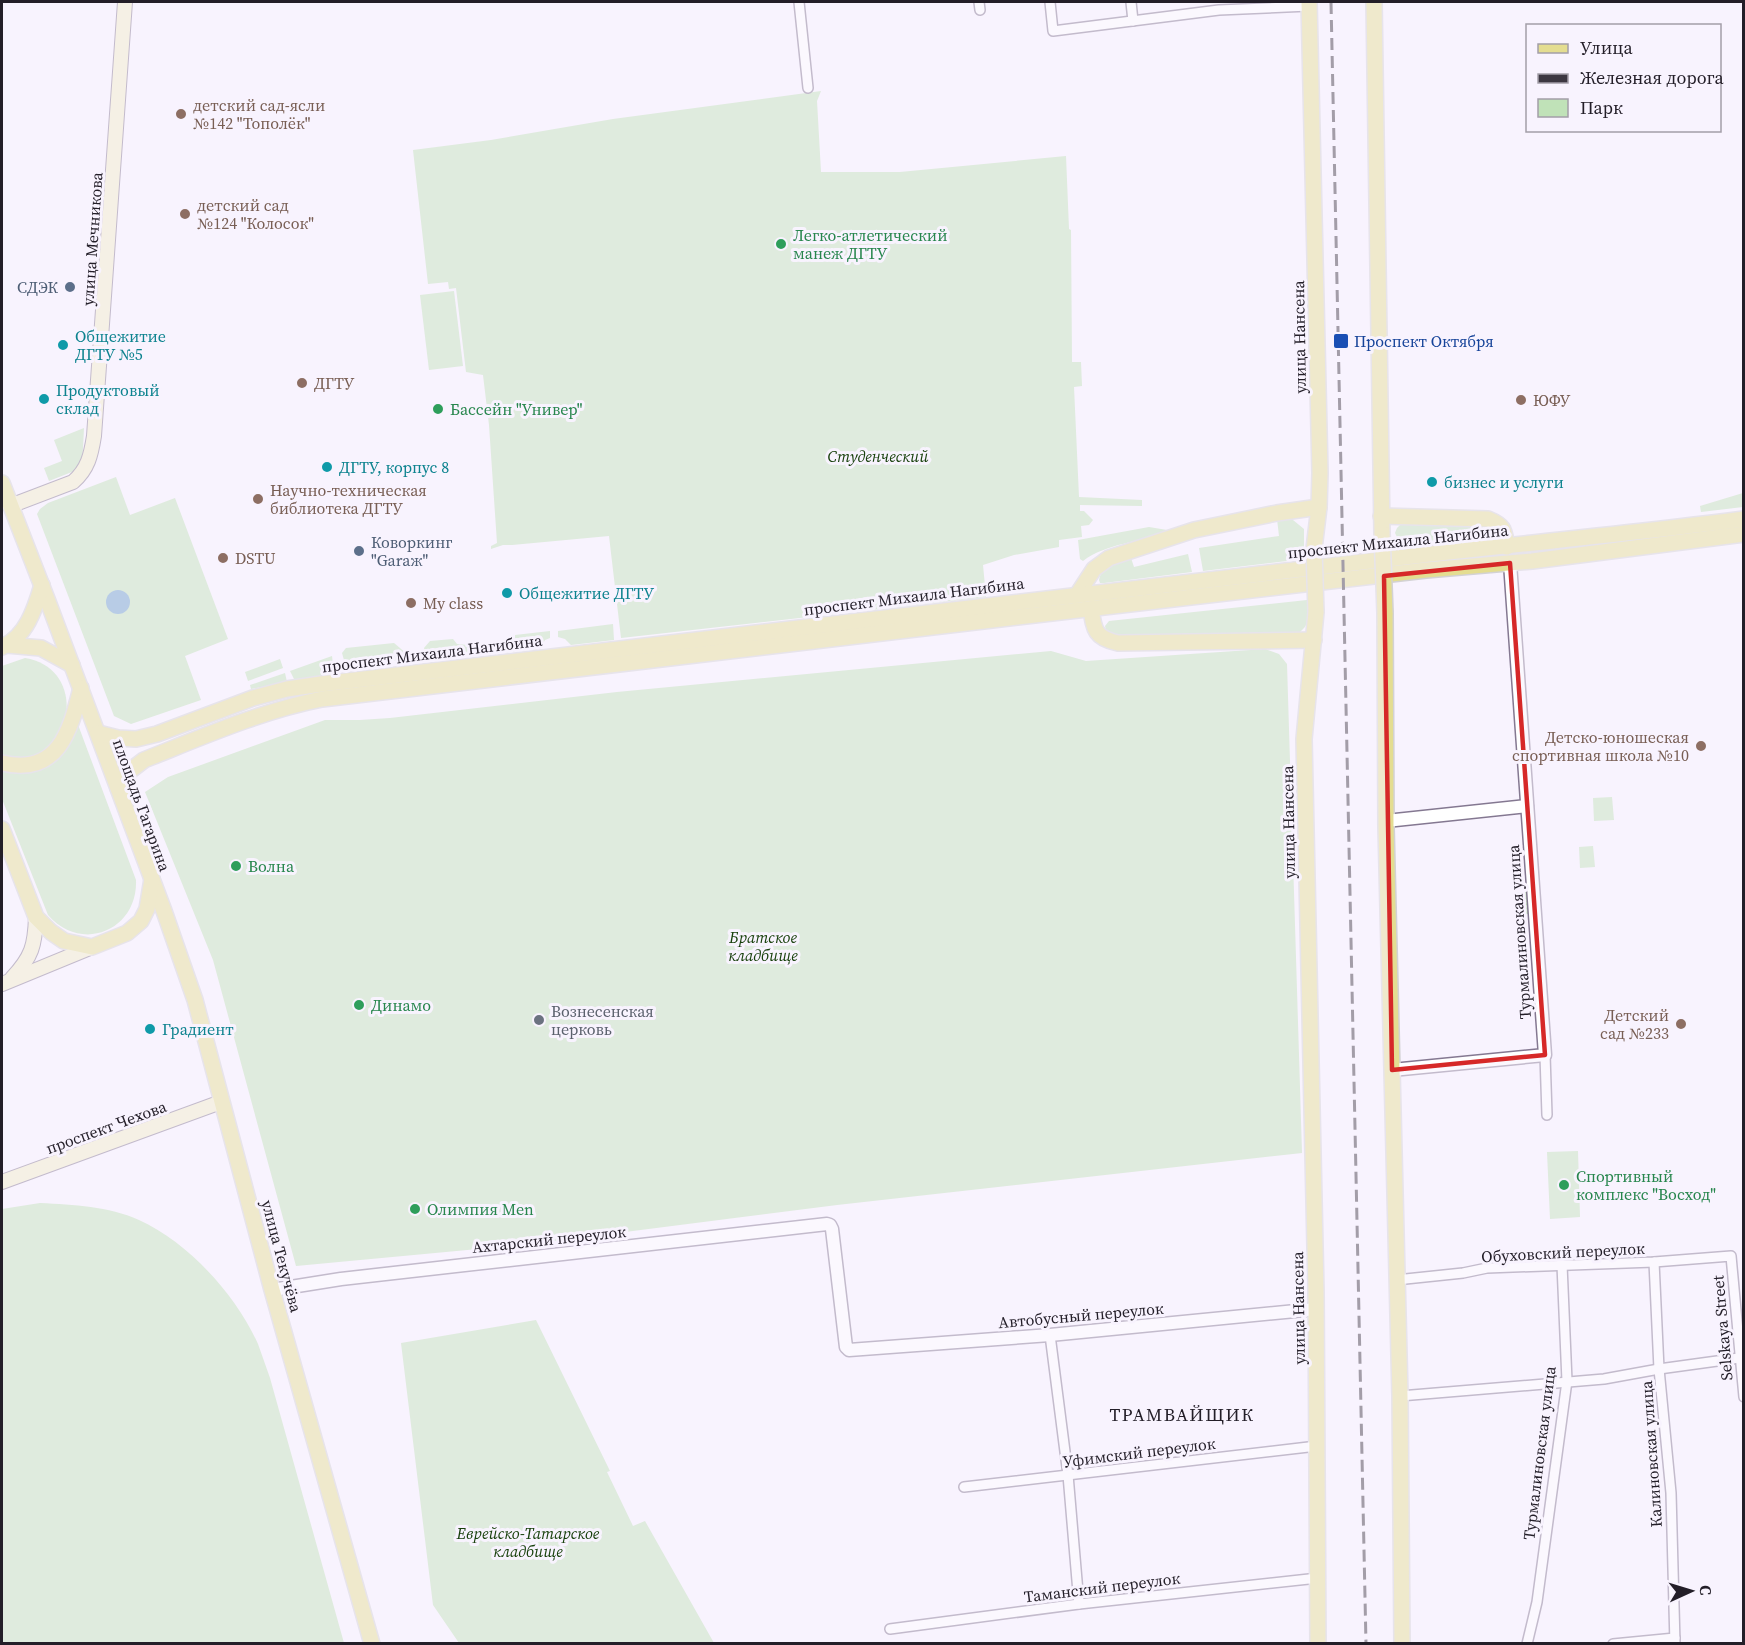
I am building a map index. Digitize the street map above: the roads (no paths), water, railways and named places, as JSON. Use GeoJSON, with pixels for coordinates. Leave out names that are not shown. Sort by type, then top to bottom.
{"type":"FeatureCollection","features":[{"type":"Feature","properties":{"kind":"main road","name":"улица Мечникова"},"geometry":{"type":"LineString","coordinates":[[10,506],[74,482],[90,459],[94,436],[125,2]]}},
{"type":"Feature","properties":{"kind":"main road"},"geometry":{"type":"LineString","coordinates":[[1374,2],[1381,516],[1385,613],[1386,821],[1400,1396],[1402,1644]]}},
{"type":"Feature","properties":{"kind":"main road","name":"улица Нансена"},"geometry":{"type":"LineString","coordinates":[[1309,4],[1320,473],[1319,507],[1314,541],[1316,612],[1304,739],[1316,1309],[1318,1644]]}},
{"type":"Feature","properties":{"kind":"main road"},"geometry":{"type":"LineString","coordinates":[[1288,511],[1305,499],[1320,473]]}},
{"type":"Feature","properties":{"kind":"main road"},"geometry":{"type":"LineString","coordinates":[[2,483],[42,585],[36,607],[26,625],[4,646]]}},
{"type":"Feature","properties":{"kind":"main road"},"geometry":{"type":"LineString","coordinates":[[1077,595],[1097,566],[1114,556],[1194,530],[1319,507]]}},
{"type":"Feature","properties":{"kind":"main road"},"geometry":{"type":"LineString","coordinates":[[1288,511],[1303,519],[1314,541]]}},
{"type":"Feature","properties":{"kind":"main road"},"geometry":{"type":"LineString","coordinates":[[1381,516],[1488,519],[1499,523],[1504,529],[1507,547]]}},
{"type":"Feature","properties":{"kind":"main road","name":"проспект Михаила Нагибина"},"geometry":{"type":"LineString","coordinates":[[98,733],[118,738],[136,739],[157,734],[253,698],[287,689],[321,684],[1743,519]]}},
{"type":"Feature","properties":{"kind":"main road","name":"проспект Михаила Нагибина"},"geometry":{"type":"LineString","coordinates":[[118,788],[130,770],[144,760],[252,718],[293,704],[322,699],[1426,570],[1510,563],[1743,534]]}},
{"type":"Feature","properties":{"kind":"main road"},"geometry":{"type":"LineString","coordinates":[[1090,577],[1093,586],[1100,593]]}},
{"type":"Feature","properties":{"kind":"main road","name":"площадь Гагарина"},"geometry":{"type":"LineString","coordinates":[[42,585],[152,879],[147,909],[136,927],[92,947]]}},
{"type":"Feature","properties":{"kind":"main road"},"geometry":{"type":"LineString","coordinates":[[1091,609],[1098,635],[1108,641],[1118,643],[1314,640]]}},
{"type":"Feature","properties":{"kind":"main road"},"geometry":{"type":"LineString","coordinates":[[4,646],[42,648],[72,665]]}},
{"type":"Feature","properties":{"kind":"main road"},"geometry":{"type":"LineString","coordinates":[[2,763],[19,766],[31,765],[51,756],[58,749],[69,729],[81,688]]}},
{"type":"Feature","properties":{"kind":"main road"},"geometry":{"type":"LineString","coordinates":[[2,829],[36,917],[64,941],[92,947]]}},
{"type":"Feature","properties":{"kind":"main road","name":"улица Текучёва"},"geometry":{"type":"LineString","coordinates":[[152,879],[195,1000],[272,1290],[372,1644]]}},
{"type":"Feature","properties":{"kind":"main road"},"geometry":{"type":"LineString","coordinates":[[5,982],[29,958],[35,937],[36,917]]}},
{"type":"Feature","properties":{"kind":"main road"},"geometry":{"type":"LineString","coordinates":[[5,982],[92,947]]}},
{"type":"Feature","properties":{"kind":"main road","name":"проспект Чехова"},"geometry":{"type":"LineString","coordinates":[[2,1182],[221,1102]]}},
{"type":"Feature","properties":{"kind":"street"},"geometry":{"type":"LineString","coordinates":[[799,2],[808,88]]}},
{"type":"Feature","properties":{"kind":"street"},"geometry":{"type":"LineString","coordinates":[[1050,2],[1053,31],[1133,21],[1218,6],[1309,4]]}},
{"type":"Feature","properties":{"kind":"street"},"geometry":{"type":"LineString","coordinates":[[1131,2],[1133,21]]}},
{"type":"Feature","properties":{"kind":"street","name":"Турмалиновская улица"},"geometry":{"type":"LineString","coordinates":[[1510,563],[1545,1056],[1547,1114]]}},
{"type":"Feature","properties":{"kind":"street"},"geometry":{"type":"LineString","coordinates":[[1386,821],[1527,806]]}},
{"type":"Feature","properties":{"kind":"street"},"geometry":{"type":"LineString","coordinates":[[1392,1070],[1545,1056]]}},
{"type":"Feature","properties":{"kind":"street","name":"Ахтарский переулок"},"geometry":{"type":"LineString","coordinates":[[272,1290],[353,1277],[830,1225],[846,1347],[849,1350]]}},
{"type":"Feature","properties":{"kind":"street","name":"Обуховский переулок"},"geometry":{"type":"LineString","coordinates":[[1396,1280],[1463,1274],[1487,1268],[1654,1262],[1731,1256]]}},
{"type":"Feature","properties":{"kind":"street","name":"Selskaya Street"},"geometry":{"type":"LineString","coordinates":[[1731,1256],[1743,1397]]}},
{"type":"Feature","properties":{"kind":"street","name":"Калиновская улица"},"geometry":{"type":"LineString","coordinates":[[1654,1262],[1659,1369],[1671,1493],[1675,1641]]}},
{"type":"Feature","properties":{"kind":"street","name":"Турмалиновская улица"},"geometry":{"type":"LineString","coordinates":[[1527,1644],[1539,1591],[1567,1381],[1562,1265]]}},
{"type":"Feature","properties":{"kind":"street","name":"Автобусный переулок"},"geometry":{"type":"LineString","coordinates":[[849,1350],[1050,1335],[1316,1309]]}},
{"type":"Feature","properties":{"kind":"street"},"geometry":{"type":"LineString","coordinates":[[1050,1335],[1068,1475],[1079,1604]]}},
{"type":"Feature","properties":{"kind":"street"},"geometry":{"type":"LineString","coordinates":[[1400,1396],[1567,1381],[1604,1380],[1659,1369],[1739,1358]]}},
{"type":"Feature","properties":{"kind":"street","name":"Уфимский переулок"},"geometry":{"type":"LineString","coordinates":[[964,1487],[1317,1446]]}},
{"type":"Feature","properties":{"kind":"street","name":"Таманский переулок"},"geometry":{"type":"LineString","coordinates":[[890,1629],[1079,1604],[1318,1578]]}},
{"type":"Feature","properties":{"kind":"street"},"geometry":{"type":"LineString","coordinates":[[1613,1644],[1675,1641]]}},
{"type":"Feature","properties":{"kind":"water"},"geometry":{"type":"Polygon","coordinates":[[[118,590],[126,594],[130,602],[126,610],[118,614],[110,610],[106,602],[110,594],[118,590]]]}},
{"type":"Feature","properties":{"kind":"railway"},"geometry":{"type":"LineString","coordinates":[[1331,2],[1366,1644]]}},
{"type":"Feature","properties":{"kind":"place","name":"детский сад-ясли №142 \"Тополёк\""},"geometry":{"type":"Point","coordinates":[181,114]}},
{"type":"Feature","properties":{"kind":"place","name":"детский сад №124 \"Колосок\""},"geometry":{"type":"Point","coordinates":[185,214]}},
{"type":"Feature","properties":{"kind":"place","name":"Легко-атлетический манеж ДГТУ"},"geometry":{"type":"Point","coordinates":[781,244]}},
{"type":"Feature","properties":{"kind":"place","name":"СДЭК"},"geometry":{"type":"Point","coordinates":[70,287]}},
{"type":"Feature","properties":{"kind":"place","name":"Проспект Октября"},"geometry":{"type":"Point","coordinates":[1341,341]}},
{"type":"Feature","properties":{"kind":"place","name":"Общежитие ДГТУ №5"},"geometry":{"type":"Point","coordinates":[63,345]}},
{"type":"Feature","properties":{"kind":"place","name":"ДГТУ"},"geometry":{"type":"Point","coordinates":[302,383]}},
{"type":"Feature","properties":{"kind":"place","name":"Продуктовый склад"},"geometry":{"type":"Point","coordinates":[44,399]}},
{"type":"Feature","properties":{"kind":"place","name":"ЮФУ"},"geometry":{"type":"Point","coordinates":[1521,400]}},
{"type":"Feature","properties":{"kind":"place","name":"Бассейн \"Универ\""},"geometry":{"type":"Point","coordinates":[438,409]}},
{"type":"Feature","properties":{"kind":"place","name":"ДГТУ, корпус 8"},"geometry":{"type":"Point","coordinates":[327,467]}},
{"type":"Feature","properties":{"kind":"place","name":"бизнес и услуги"},"geometry":{"type":"Point","coordinates":[1432,482]}},
{"type":"Feature","properties":{"kind":"place","name":"Научно-техническая библиотека ДГТУ"},"geometry":{"type":"Point","coordinates":[258,499]}},
{"type":"Feature","properties":{"kind":"place","name":"Коворкинг \"Gаraж\""},"geometry":{"type":"Point","coordinates":[359,551]}},
{"type":"Feature","properties":{"kind":"place","name":"DSTU"},"geometry":{"type":"Point","coordinates":[223,558]}},
{"type":"Feature","properties":{"kind":"place","name":"Общежитие ДГТУ"},"geometry":{"type":"Point","coordinates":[507,593]}},
{"type":"Feature","properties":{"kind":"place","name":"My class"},"geometry":{"type":"Point","coordinates":[411,603]}},
{"type":"Feature","properties":{"kind":"place","name":"Детско-юношеская спортивная школа №10"},"geometry":{"type":"Point","coordinates":[1701,746]}},
{"type":"Feature","properties":{"kind":"place","name":"Волна"},"geometry":{"type":"Point","coordinates":[236,866]}},
{"type":"Feature","properties":{"kind":"place","name":"Динамо"},"geometry":{"type":"Point","coordinates":[359,1005]}},
{"type":"Feature","properties":{"kind":"place","name":"Вознесенская церковь"},"geometry":{"type":"Point","coordinates":[539,1020]}},
{"type":"Feature","properties":{"kind":"place","name":"Детский сад №233"},"geometry":{"type":"Point","coordinates":[1681,1024]}},
{"type":"Feature","properties":{"kind":"place","name":"Градиент"},"geometry":{"type":"Point","coordinates":[150,1029]}},
{"type":"Feature","properties":{"kind":"place","name":"Спортивный комплекс \"Восход\""},"geometry":{"type":"Point","coordinates":[1564,1185]}},
{"type":"Feature","properties":{"kind":"place","name":"Олимпия Men"},"geometry":{"type":"Point","coordinates":[415,1209]}},
{"type":"Feature","properties":{"kind":"district","name":"ТРАМВАЙЩИК"},"geometry":{"type":"Point","coordinates":[1182,1414]}},
{"type":"Feature","properties":{"kind":"park label","name":"Студенческий"},"geometry":{"type":"Point","coordinates":[878,456]}},
{"type":"Feature","properties":{"kind":"park label","name":"Братское кладбище"},"geometry":{"type":"Point","coordinates":[763,946]}},
{"type":"Feature","properties":{"kind":"park label","name":"Еврейско-Татарское кладбище"},"geometry":{"type":"Point","coordinates":[528,1542]}}]}
